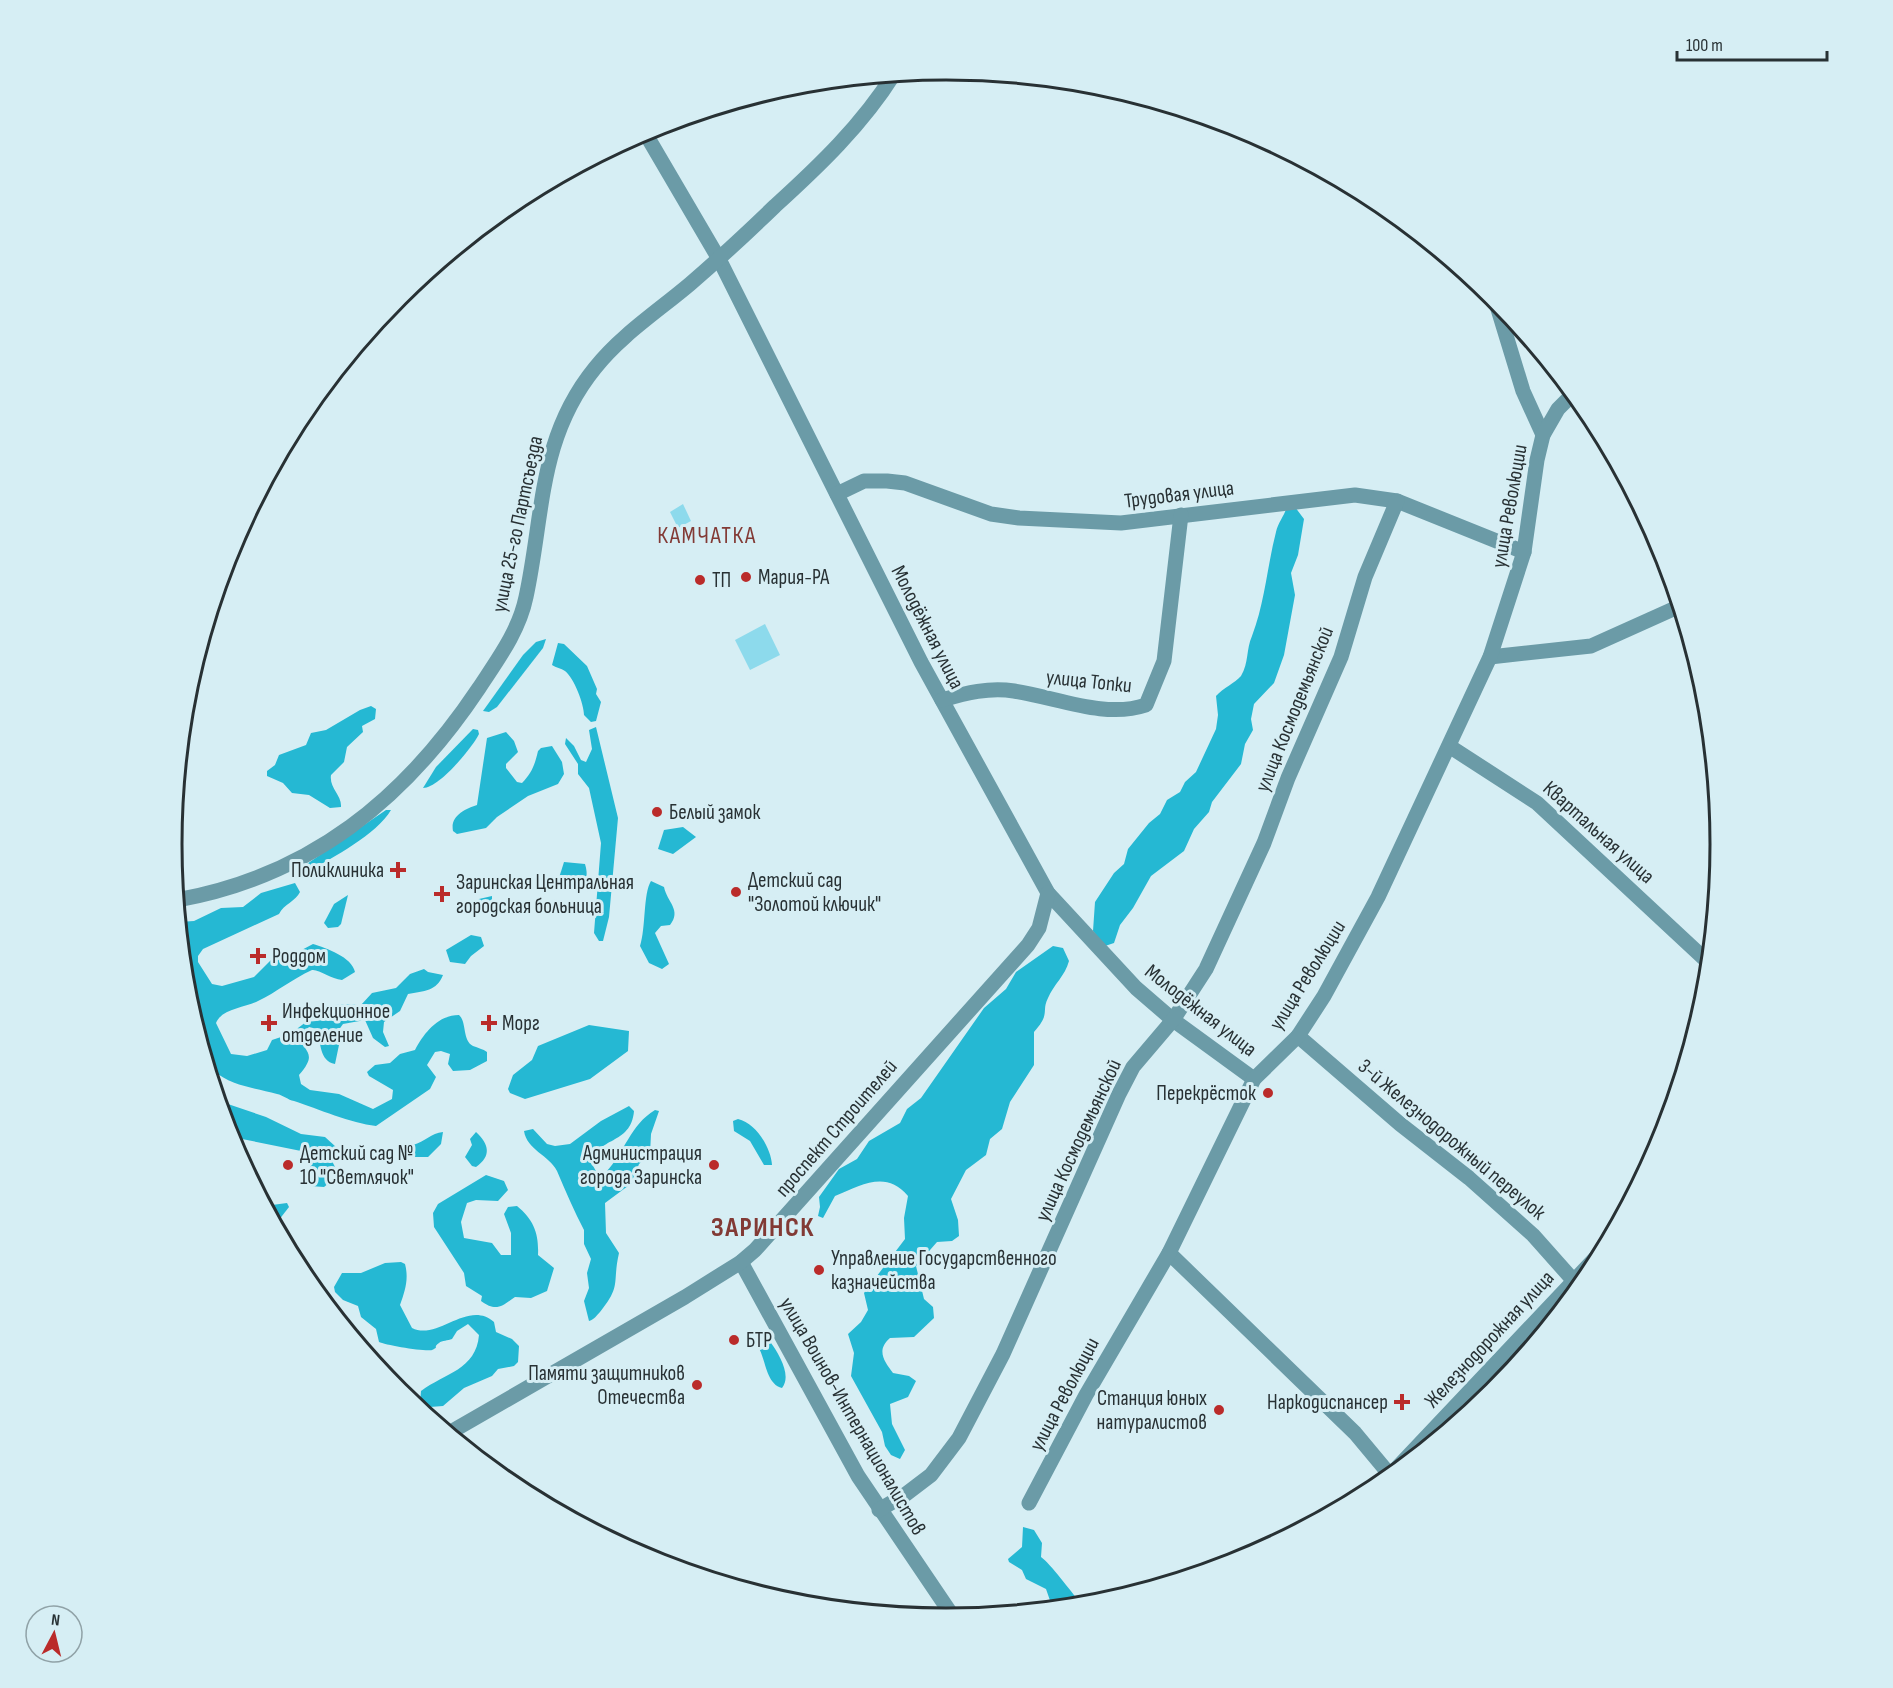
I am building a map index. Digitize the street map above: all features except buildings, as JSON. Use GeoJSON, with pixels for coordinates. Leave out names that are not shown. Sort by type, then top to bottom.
{"type":"FeatureCollection","features":[{"type":"Feature","properties":{"kind":"street","name":"улица 25-го Партсъезда"},"geometry":{"type":"LineString","coordinates":[[184,898],[249,883],[289,866],[327,843],[381,804],[443,740],[496,663],[520,621],[533,557],[546,468],[562,421],[577,392],[610,351],[719,259],[830,154],[863,120],[889,82]]}},
{"type":"Feature","properties":{"kind":"street","name":"Молодёжная улица"},"geometry":{"type":"LineString","coordinates":[[649,140],[719,259],[942,700],[1048,893],[1136,988],[1173,1020],[1254,1079]]}},
{"type":"Feature","properties":{"kind":"street","name":"улица Революции"},"geometry":{"type":"LineString","coordinates":[[1501,318],[1523,391],[1543,435]]}},
{"type":"Feature","properties":{"kind":"street","name":"улица Революции"},"geometry":{"type":"LineString","coordinates":[[1029,1503],[1095,1377],[1169,1253],[1254,1079],[1298,1036],[1378,897],[1491,657],[1524,552],[1536,460],[1543,435],[1558,409],[1568,399]]}},
{"type":"Feature","properties":{"kind":"street","name":"Трудовая улица"},"geometry":{"type":"LineString","coordinates":[[837,494],[864,481],[887,481],[905,483],[991,514],[1019,518],[1121,523],[1355,495],[1397,501],[1524,552]]}},
{"type":"Feature","properties":{"kind":"street","name":"улица Космодемьянской"},"geometry":{"type":"LineString","coordinates":[[879,1510],[906,1494],[930,1475],[959,1438],[1003,1354],[1133,1067],[1173,1020],[1206,969],[1264,843],[1288,778],[1341,657],[1365,577],[1397,501]]}},
{"type":"Feature","properties":{"kind":"street","name":"улица Топки"},"geometry":{"type":"LineString","coordinates":[[942,700],[969,692],[992,690],[1015,691],[1053,701],[1099,708],[1135,709],[1146,705],[1164,661],[1181,515]]}},
{"type":"Feature","properties":{"kind":"street"},"geometry":{"type":"LineString","coordinates":[[1491,657],[1592,646],[1673,609]]}},
{"type":"Feature","properties":{"kind":"street","name":"Квартальная улица"},"geometry":{"type":"LineString","coordinates":[[1449,746],[1537,802],[1702,956]]}},
{"type":"Feature","properties":{"kind":"street","name":"проспект Строителей"},"geometry":{"type":"LineString","coordinates":[[455,1430],[741,1262],[800,1202],[883,1105],[1028,945],[1039,928],[1048,893]]}},
{"type":"Feature","properties":{"kind":"street","name":"3-й Железнодорожный переулок"},"geometry":{"type":"LineString","coordinates":[[1298,1036],[1400,1124],[1469,1178],[1533,1235],[1573,1280]]}},
{"type":"Feature","properties":{"kind":"street"},"geometry":{"type":"LineString","coordinates":[[1169,1253],[1355,1434],[1381,1473]]}},
{"type":"Feature","properties":{"kind":"street","name":"улица Воинов-Интернационалистов"},"geometry":{"type":"LineString","coordinates":[[741,1262],[879,1510],[947,1608]]}},
{"type":"Feature","properties":{"kind":"street","name":"Железнодорожная улица"},"geometry":{"type":"LineString","coordinates":[[1413,1450],[1577,1276]]}},
{"type":"Feature","properties":{"kind":"shaded area"},"geometry":{"type":"Polygon","coordinates":[[[683,504],[691,521],[678,528],[670,512],[683,504]]]}},
{"type":"Feature","properties":{"kind":"shaded area"},"geometry":{"type":"Polygon","coordinates":[[[1287,507],[1295,507],[1304,519],[1298,555],[1291,573],[1295,595],[1284,655],[1274,683],[1254,704],[1251,719],[1253,730],[1245,744],[1241,764],[1212,802],[1209,812],[1194,829],[1184,851],[1151,876],[1133,908],[1120,925],[1114,943],[1105,946],[1093,931],[1095,902],[1114,873],[1124,864],[1128,849],[1149,823],[1160,814],[1167,800],[1180,792],[1185,782],[1196,772],[1216,729],[1218,715],[1216,696],[1241,676],[1245,666],[1260,610],[1276,532],[1287,507]]]}},
{"type":"Feature","properties":{"kind":"shaded area"},"geometry":{"type":"Polygon","coordinates":[[[765,624],[780,655],[750,670],[735,640],[765,624]]]}},
{"type":"Feature","properties":{"kind":"shaded area"},"geometry":{"type":"Polygon","coordinates":[[[546,639],[543,648],[497,707],[489,712],[483,711],[523,655],[536,642],[546,639]]]}},
{"type":"Feature","properties":{"kind":"shaded area"},"geometry":{"type":"Polygon","coordinates":[[[558,643],[564,644],[587,666],[601,702],[596,721],[591,722],[584,715],[572,679],[563,670],[552,665],[558,643]]]}},
{"type":"Feature","properties":{"kind":"shaded area"},"geometry":{"type":"Polygon","coordinates":[[[371,706],[376,709],[375,719],[362,726],[363,732],[347,747],[344,762],[331,775],[341,807],[330,808],[309,795],[292,793],[283,783],[267,776],[267,771],[275,765],[279,755],[306,745],[311,733],[326,730],[371,706]]]}},
{"type":"Feature","properties":{"kind":"shaded area"},"geometry":{"type":"Polygon","coordinates":[[[596,727],[618,818],[609,917],[603,941],[599,941],[594,933],[601,843],[589,788],[578,774],[578,764],[565,744],[566,738],[574,746],[581,760],[586,762],[592,749],[589,730],[596,727]]]}},
{"type":"Feature","properties":{"kind":"shaded area"},"geometry":{"type":"Polygon","coordinates":[[[473,729],[478,730],[479,734],[470,748],[438,782],[423,788],[436,767],[473,729]]]}},
{"type":"Feature","properties":{"kind":"shaded area"},"geometry":{"type":"Polygon","coordinates":[[[506,732],[514,741],[518,752],[506,764],[506,768],[517,782],[522,783],[528,776],[538,751],[541,748],[552,746],[562,762],[564,774],[558,784],[528,796],[497,817],[486,828],[457,834],[453,831],[456,817],[477,805],[487,738],[506,732]]]}},
{"type":"Feature","properties":{"kind":"shaded area"},"geometry":{"type":"Polygon","coordinates":[[[386,810],[391,810],[365,837],[308,872],[298,870],[386,810]]]}},
{"type":"Feature","properties":{"kind":"shaded area"},"geometry":{"type":"Polygon","coordinates":[[[683,827],[696,837],[673,854],[658,849],[664,830],[683,827]]]}},
{"type":"Feature","properties":{"kind":"shaded area"},"geometry":{"type":"Polygon","coordinates":[[[564,862],[585,864],[586,876],[583,883],[563,888],[558,881],[564,862]]]}},
{"type":"Feature","properties":{"kind":"shaded area"},"geometry":{"type":"Polygon","coordinates":[[[651,881],[664,887],[675,915],[670,925],[661,926],[655,933],[669,964],[662,969],[649,963],[640,946],[648,887],[651,881]]]}},
{"type":"Feature","properties":{"kind":"shaded area"},"geometry":{"type":"Polygon","coordinates":[[[295,883],[300,892],[279,914],[203,949],[198,956],[198,962],[212,984],[222,986],[254,977],[272,959],[296,953],[313,944],[344,958],[355,972],[342,980],[312,970],[258,1001],[223,1014],[216,1023],[231,1054],[247,1056],[267,1050],[272,1040],[290,1034],[306,1022],[316,1021],[336,1004],[361,1005],[372,993],[396,988],[410,974],[424,969],[443,975],[434,987],[408,994],[400,1011],[384,1022],[383,1032],[389,1046],[385,1047],[373,1038],[365,1020],[343,1024],[338,1031],[339,1045],[335,1064],[323,1055],[317,1029],[309,1027],[302,1034],[302,1041],[309,1057],[299,1075],[301,1084],[310,1090],[339,1094],[373,1109],[392,1099],[393,1090],[369,1076],[367,1072],[375,1065],[390,1063],[400,1054],[415,1050],[423,1037],[438,1022],[459,1015],[467,1040],[473,1046],[487,1052],[487,1061],[470,1070],[453,1071],[448,1064],[450,1054],[435,1052],[427,1065],[436,1077],[430,1089],[376,1126],[345,1119],[279,1095],[236,1083],[218,1074],[197,993],[187,921],[194,921],[221,908],[243,907],[261,893],[295,883]]]}},
{"type":"Feature","properties":{"kind":"shaded area"},"geometry":{"type":"Polygon","coordinates":[[[348,895],[341,924],[338,927],[328,928],[324,923],[334,904],[348,895]]]}},
{"type":"Feature","properties":{"kind":"shaded area"},"geometry":{"type":"Polygon","coordinates":[[[492,896],[492,906],[475,916],[473,906],[479,899],[492,896]]]}},
{"type":"Feature","properties":{"kind":"shaded area"},"geometry":{"type":"Polygon","coordinates":[[[471,935],[481,937],[484,946],[465,964],[450,962],[446,950],[471,935]]]}},
{"type":"Feature","properties":{"kind":"shaded area"},"geometry":{"type":"Polygon","coordinates":[[[1053,946],[1063,948],[1069,961],[1048,998],[1044,1017],[1034,1032],[1034,1065],[1010,1102],[1002,1129],[990,1139],[986,1155],[966,1170],[951,1199],[958,1220],[959,1236],[952,1241],[937,1242],[916,1266],[924,1299],[933,1307],[934,1318],[914,1337],[890,1338],[883,1347],[884,1360],[893,1373],[909,1376],[916,1381],[908,1397],[890,1404],[892,1424],[905,1450],[900,1459],[891,1455],[885,1446],[882,1432],[851,1376],[854,1353],[848,1334],[861,1322],[868,1310],[864,1293],[905,1239],[904,1218],[908,1196],[891,1183],[864,1184],[835,1196],[823,1218],[818,1216],[819,1197],[839,1169],[857,1159],[869,1141],[900,1123],[907,1109],[921,1098],[984,1008],[1006,989],[1016,972],[1053,946]]]}},
{"type":"Feature","properties":{"kind":"shaded area"},"geometry":{"type":"Polygon","coordinates":[[[589,1025],[629,1031],[628,1051],[590,1079],[525,1099],[510,1093],[508,1089],[513,1075],[532,1060],[538,1046],[589,1025]]]}},
{"type":"Feature","properties":{"kind":"shaded area"},"geometry":{"type":"Polygon","coordinates":[[[228,1104],[266,1117],[301,1134],[325,1137],[336,1147],[337,1152],[332,1161],[336,1169],[334,1179],[324,1187],[310,1186],[305,1178],[315,1156],[311,1153],[242,1139],[228,1104]]]}},
{"type":"Feature","properties":{"kind":"shaded area"},"geometry":{"type":"Polygon","coordinates":[[[629,1106],[634,1111],[627,1130],[606,1144],[595,1155],[592,1164],[597,1173],[606,1172],[613,1164],[639,1123],[646,1116],[655,1110],[659,1111],[651,1134],[650,1154],[639,1164],[632,1183],[605,1203],[606,1233],[619,1253],[615,1284],[607,1303],[589,1321],[584,1301],[589,1288],[587,1273],[591,1259],[584,1244],[584,1230],[557,1171],[529,1143],[524,1131],[533,1129],[547,1144],[555,1146],[570,1144],[601,1121],[629,1106]]]}},
{"type":"Feature","properties":{"kind":"shaded area"},"geometry":{"type":"Polygon","coordinates":[[[738,1119],[751,1125],[761,1137],[769,1151],[772,1165],[764,1165],[750,1141],[734,1131],[733,1121],[738,1119]]]}},
{"type":"Feature","properties":{"kind":"shaded area"},"geometry":{"type":"Polygon","coordinates":[[[443,1132],[441,1144],[428,1157],[413,1157],[409,1154],[413,1145],[443,1132]]]}},
{"type":"Feature","properties":{"kind":"shaded area"},"geometry":{"type":"Polygon","coordinates":[[[476,1132],[484,1141],[487,1150],[485,1159],[476,1167],[472,1166],[465,1157],[472,1145],[470,1139],[476,1132]]]}},
{"type":"Feature","properties":{"kind":"shaded area"},"geometry":{"type":"Polygon","coordinates":[[[486,1175],[504,1181],[508,1190],[498,1201],[476,1200],[467,1203],[461,1222],[464,1238],[492,1243],[501,1255],[511,1255],[511,1233],[504,1214],[508,1207],[517,1206],[528,1217],[534,1228],[538,1240],[538,1255],[554,1268],[547,1291],[531,1298],[515,1297],[496,1307],[491,1307],[481,1301],[482,1296],[466,1286],[464,1273],[434,1227],[433,1213],[438,1204],[486,1175]]]}},
{"type":"Feature","properties":{"kind":"shaded area"},"geometry":{"type":"Polygon","coordinates":[[[287,1203],[289,1207],[280,1218],[273,1205],[287,1203]]]}},
{"type":"Feature","properties":{"kind":"shaded area"},"geometry":{"type":"Polygon","coordinates":[[[385,1263],[405,1264],[405,1290],[400,1305],[412,1328],[422,1331],[463,1317],[484,1316],[494,1322],[496,1332],[512,1339],[519,1346],[518,1362],[514,1366],[498,1369],[492,1376],[464,1388],[443,1406],[429,1407],[420,1399],[421,1391],[466,1363],[477,1347],[479,1335],[468,1324],[457,1331],[452,1339],[440,1342],[432,1350],[379,1342],[376,1329],[361,1317],[358,1306],[343,1300],[335,1292],[334,1287],[342,1273],[361,1273],[385,1263]]]}},
{"type":"Feature","properties":{"kind":"shaded area"},"geometry":{"type":"Polygon","coordinates":[[[760,1341],[771,1343],[781,1359],[786,1377],[782,1388],[776,1385],[769,1376],[757,1345],[760,1341]]]}},
{"type":"Feature","properties":{"kind":"shaded area"},"geometry":{"type":"Polygon","coordinates":[[[1023,1527],[1034,1530],[1042,1543],[1041,1557],[1076,1597],[1050,1601],[1046,1589],[1026,1579],[1022,1570],[1008,1559],[1022,1547],[1023,1527]]]}},
{"type":"Feature","properties":{"kind":"place","name":"Мария-РА"},"geometry":{"type":"Point","coordinates":[746,577]}},
{"type":"Feature","properties":{"kind":"place","name":"ТП"},"geometry":{"type":"Point","coordinates":[700,580]}},
{"type":"Feature","properties":{"kind":"place","name":"Белый замок"},"geometry":{"type":"Point","coordinates":[657,812]}},
{"type":"Feature","properties":{"kind":"place","name":"Поликлиника"},"geometry":{"type":"Point","coordinates":[398,870]}},
{"type":"Feature","properties":{"kind":"place","name":"Детский сад \"Золотой ключик\""},"geometry":{"type":"Point","coordinates":[736,892]}},
{"type":"Feature","properties":{"kind":"place","name":"Заринская Центральная городская больница"},"geometry":{"type":"Point","coordinates":[442,894]}},
{"type":"Feature","properties":{"kind":"place","name":"Роддом"},"geometry":{"type":"Point","coordinates":[258,956]}},
{"type":"Feature","properties":{"kind":"place","name":"Инфекционное отделение"},"geometry":{"type":"Point","coordinates":[269,1023]}},
{"type":"Feature","properties":{"kind":"place","name":"Морг"},"geometry":{"type":"Point","coordinates":[489,1023]}},
{"type":"Feature","properties":{"kind":"place","name":"Перекрёсток"},"geometry":{"type":"Point","coordinates":[1268,1093]}},
{"type":"Feature","properties":{"kind":"place","name":"Детский сад № 10 \"Светлячок\""},"geometry":{"type":"Point","coordinates":[288,1165]}},
{"type":"Feature","properties":{"kind":"place","name":"Администрация города Заринска"},"geometry":{"type":"Point","coordinates":[714,1165]}},
{"type":"Feature","properties":{"kind":"place","name":"Управление Государственного казначейства"},"geometry":{"type":"Point","coordinates":[819,1270]}},
{"type":"Feature","properties":{"kind":"place","name":"БТР"},"geometry":{"type":"Point","coordinates":[734,1340]}},
{"type":"Feature","properties":{"kind":"place","name":"Памяти защитников Отечества"},"geometry":{"type":"Point","coordinates":[697,1385]}},
{"type":"Feature","properties":{"kind":"place","name":"Наркодиспансер"},"geometry":{"type":"Point","coordinates":[1402,1402]}},
{"type":"Feature","properties":{"kind":"place","name":"Станция юных натуралистов"},"geometry":{"type":"Point","coordinates":[1219,1410]}},
{"type":"Feature","properties":{"kind":"district","name":"КАМЧАТКА"},"geometry":{"type":"Point","coordinates":[707,535]}},
{"type":"Feature","properties":{"kind":"district","name":"ЗАРИНСК"},"geometry":{"type":"Point","coordinates":[763,1227]}}]}
